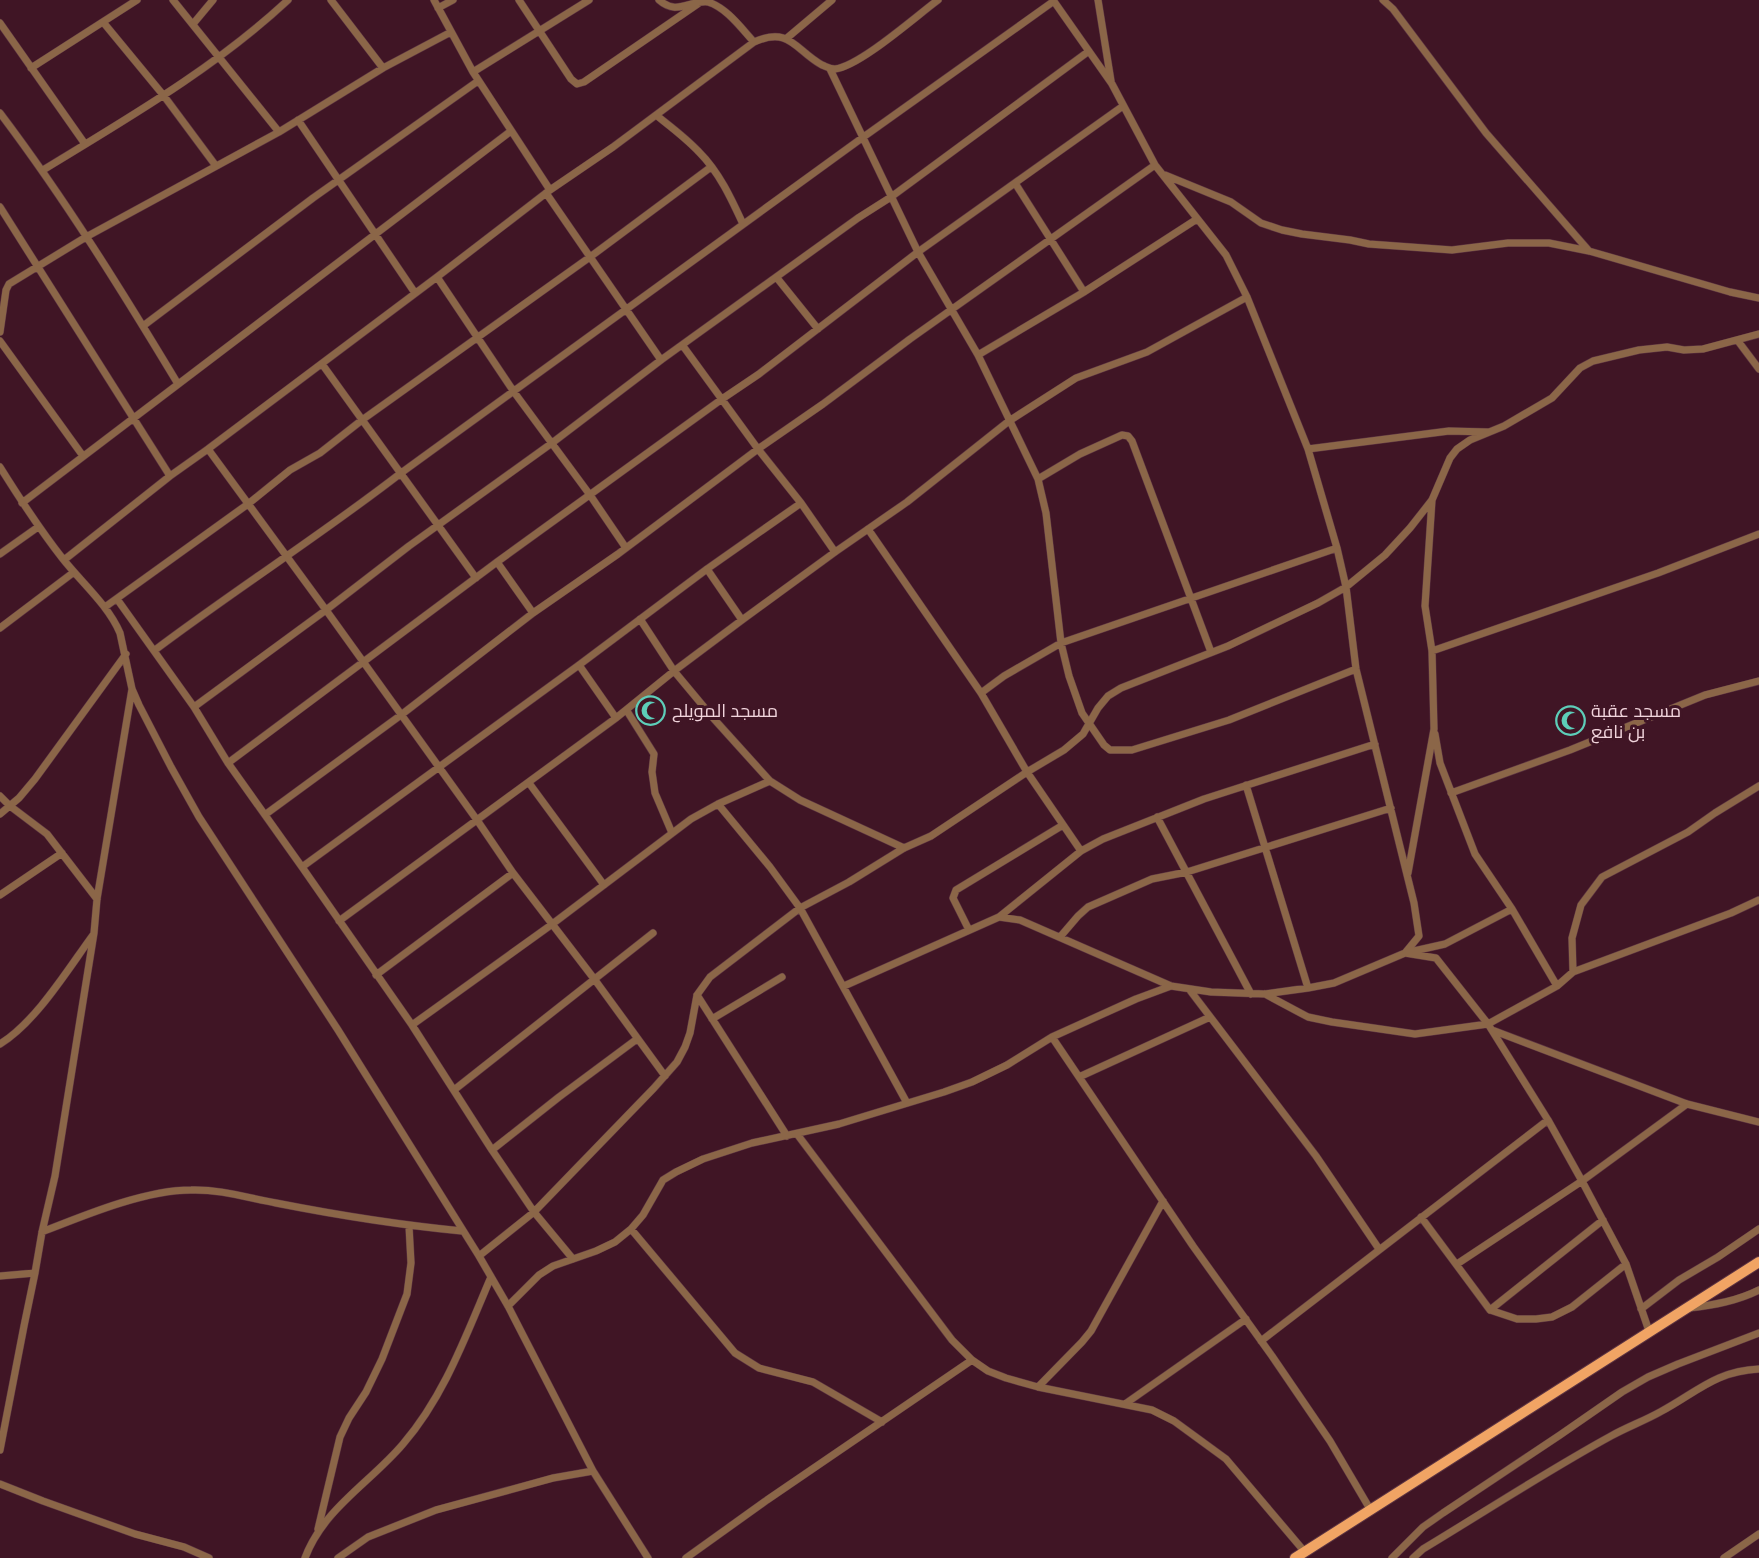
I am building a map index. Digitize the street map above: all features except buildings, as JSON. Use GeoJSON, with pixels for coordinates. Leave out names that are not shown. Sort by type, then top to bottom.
{"type":"FeatureCollection","features":[{"type":"Feature","properties":{"kind":"main road"},"geometry":{"type":"LineString","coordinates":[[1295,1558],[1759,1262]]}},
{"type":"Feature","properties":{"kind":"street"},"geometry":{"type":"LineString","coordinates":[[31,68],[137,0]]}},
{"type":"Feature","properties":{"kind":"street"},"geometry":{"type":"LineString","coordinates":[[173,0],[279,132]]}},
{"type":"Feature","properties":{"kind":"street"},"geometry":{"type":"LineString","coordinates":[[193,24],[213,0]]}},
{"type":"Feature","properties":{"kind":"street"},"geometry":{"type":"LineString","coordinates":[[43,170],[164,96],[219,57],[288,0]]}},
{"type":"Feature","properties":{"kind":"street"},"geometry":{"type":"LineString","coordinates":[[331,0],[383,68]]}},
{"type":"Feature","properties":{"kind":"street"},"geometry":{"type":"LineString","coordinates":[[434,0],[472,72],[590,257],[661,360]]}},
{"type":"Feature","properties":{"kind":"street"},"geometry":{"type":"LineString","coordinates":[[438,8],[453,0]]}},
{"type":"Feature","properties":{"kind":"street"},"geometry":{"type":"LineString","coordinates":[[519,0],[571,79],[577,84],[702,1]]}},
{"type":"Feature","properties":{"kind":"street"},"geometry":{"type":"LineString","coordinates":[[472,72],[589,0]]}},
{"type":"Feature","properties":{"kind":"street"},"geometry":{"type":"LineString","coordinates":[[659,0],[673,8],[702,1],[709,3],[724,12],[754,42]]}},
{"type":"Feature","properties":{"kind":"street"},"geometry":{"type":"LineString","coordinates":[[787,38],[832,0]]}},
{"type":"Feature","properties":{"kind":"street"},"geometry":{"type":"LineString","coordinates":[[64,560],[170,476],[437,278],[548,191],[613,147],[754,42],[776,36],[787,38],[819,63],[830,69],[837,69],[862,58],[938,0]]}},
{"type":"Feature","properties":{"kind":"street"},"geometry":{"type":"LineString","coordinates":[[1098,0],[1112,84]]}},
{"type":"Feature","properties":{"kind":"street"},"geometry":{"type":"LineString","coordinates":[[1383,0],[1393,9],[1486,133],[1589,251]]}},
{"type":"Feature","properties":{"kind":"street"},"geometry":{"type":"LineString","coordinates":[[155,650],[1054,1],[1112,84],[1155,165],[1226,255],[1247,297],[1308,449],[1337,548],[1346,587],[1356,669],[1414,903],[1419,936],[1406,953]]}},
{"type":"Feature","properties":{"kind":"street"},"geometry":{"type":"LineString","coordinates":[[103,22],[164,96],[216,166]]}},
{"type":"Feature","properties":{"kind":"street"},"geometry":{"type":"LineString","coordinates":[[0,23],[85,144]]}},
{"type":"Feature","properties":{"kind":"street"},"geometry":{"type":"LineString","coordinates":[[0,332],[7,286],[86,237],[279,132],[383,68],[451,32]]}},
{"type":"Feature","properties":{"kind":"street"},"geometry":{"type":"LineString","coordinates":[[194,707],[661,360],[858,218],[891,197],[1089,51]]}},
{"type":"Feature","properties":{"kind":"street"},"geometry":{"type":"LineString","coordinates":[[830,69],[918,252],[978,355],[1038,479],[1046,513],[1061,643],[1069,676],[1077,702],[1089,724],[1104,744],[1110,750],[1132,750],[1229,720],[1356,669]]}},
{"type":"Feature","properties":{"kind":"street"},"geometry":{"type":"LineString","coordinates":[[143,326],[338,180],[478,81]]}},
{"type":"Feature","properties":{"kind":"street"},"geometry":{"type":"LineString","coordinates":[[228,763],[497,562],[759,374],[918,252],[1123,106]]}},
{"type":"Feature","properties":{"kind":"street"},"geometry":{"type":"LineString","coordinates":[[0,113],[43,170],[178,384]]}},
{"type":"Feature","properties":{"kind":"street"},"geometry":{"type":"LineString","coordinates":[[656,115],[699,152],[711,167],[729,193],[743,224]]}},
{"type":"Feature","properties":{"kind":"street"},"geometry":{"type":"LineString","coordinates":[[298,120],[415,293]]}},
{"type":"Feature","properties":{"kind":"street"},"geometry":{"type":"LineString","coordinates":[[22,502],[511,131]]}},
{"type":"Feature","properties":{"kind":"street"},"geometry":{"type":"LineString","coordinates":[[266,814],[401,715],[533,613],[1155,165]]}},
{"type":"Feature","properties":{"kind":"street"},"geometry":{"type":"LineString","coordinates":[[105,607],[248,504],[290,470],[316,455],[711,167]]}},
{"type":"Feature","properties":{"kind":"street"},"geometry":{"type":"LineString","coordinates":[[1163,174],[1231,202],[1261,223],[1282,230],[1416,249],[1452,250],[1528,242],[1549,243],[1589,251],[1730,292],[1759,298]]}},
{"type":"Feature","properties":{"kind":"street"},"geometry":{"type":"LineString","coordinates":[[1015,183],[1084,292]]}},
{"type":"Feature","properties":{"kind":"street"},"geometry":{"type":"LineString","coordinates":[[0,207],[170,476]]}},
{"type":"Feature","properties":{"kind":"street"},"geometry":{"type":"LineString","coordinates":[[978,355],[1084,292],[1197,219]]}},
{"type":"Feature","properties":{"kind":"street"},"geometry":{"type":"LineString","coordinates":[[437,278],[514,392],[626,548]]}},
{"type":"Feature","properties":{"kind":"street"},"geometry":{"type":"LineString","coordinates":[[777,278],[818,329]]}},
{"type":"Feature","properties":{"kind":"street"},"geometry":{"type":"LineString","coordinates":[[339,921],[627,711],[674,671],[907,502],[1010,421],[1076,378],[1147,352],[1247,297]]}},
{"type":"Feature","properties":{"kind":"street"},"geometry":{"type":"LineString","coordinates":[[478,1256],[534,1212],[677,1062],[685,1047],[697,995],[710,977],[800,908],[849,882],[904,848],[931,836],[1064,750],[1077,741],[1108,696],[1121,688],[1211,652],[1318,603],[1346,587],[1385,555],[1432,500],[1450,459],[1457,449],[1470,440],[1525,415],[1552,399],[1580,368],[1593,361],[1639,350],[1667,347],[1684,350],[1703,349],[1759,334]]}},
{"type":"Feature","properties":{"kind":"street"},"geometry":{"type":"LineString","coordinates":[[0,341],[83,456]]}},
{"type":"Feature","properties":{"kind":"street"},"geometry":{"type":"LineString","coordinates":[[1738,341],[1759,369]]}},
{"type":"Feature","properties":{"kind":"street"},"geometry":{"type":"LineString","coordinates":[[683,346],[835,552]]}},
{"type":"Feature","properties":{"kind":"street"},"geometry":{"type":"LineString","coordinates":[[322,364],[476,578]]}},
{"type":"Feature","properties":{"kind":"street"},"geometry":{"type":"LineString","coordinates":[[1308,449],[1449,431],[1491,432]]}},
{"type":"Feature","properties":{"kind":"street"},"geometry":{"type":"LineString","coordinates":[[1038,479],[1080,454],[1122,435],[1128,436],[1132,441],[1211,652]]}},
{"type":"Feature","properties":{"kind":"street"},"geometry":{"type":"LineString","coordinates":[[208,449],[288,556],[513,873],[665,1076]]}},
{"type":"Feature","properties":{"kind":"street"},"geometry":{"type":"LineString","coordinates":[[0,467],[3,480],[64,560],[117,624],[126,654],[132,689],[199,817],[338,1030],[491,1277],[593,1471],[648,1558]]}},
{"type":"Feature","properties":{"kind":"street"},"geometry":{"type":"LineString","coordinates":[[1432,500],[1425,606],[1432,651],[1434,729],[1440,763],[1475,854],[1512,909],[1557,986]]}},
{"type":"Feature","properties":{"kind":"street"},"geometry":{"type":"LineString","coordinates":[[302,867],[707,569],[801,503]]}},
{"type":"Feature","properties":{"kind":"street"},"geometry":{"type":"LineString","coordinates":[[0,554],[38,526]]}},
{"type":"Feature","properties":{"kind":"street"},"geometry":{"type":"LineString","coordinates":[[868,529],[981,693],[1027,772],[1081,851]]}},
{"type":"Feature","properties":{"kind":"street"},"geometry":{"type":"LineString","coordinates":[[1432,651],[1647,577],[1759,534]]}},
{"type":"Feature","properties":{"kind":"street"},"geometry":{"type":"LineString","coordinates":[[981,693],[1011,672],[1061,643],[1337,548]]}},
{"type":"Feature","properties":{"kind":"street"},"geometry":{"type":"LineString","coordinates":[[497,562],[533,613]]}},
{"type":"Feature","properties":{"kind":"street"},"geometry":{"type":"LineString","coordinates":[[707,569],[742,620]]}},
{"type":"Feature","properties":{"kind":"street"},"geometry":{"type":"LineString","coordinates":[[0,628],[74,572]]}},
{"type":"Feature","properties":{"kind":"street"},"geometry":{"type":"LineString","coordinates":[[117,599],[155,650],[194,707],[228,763],[412,1025],[534,1212],[573,1259]]}},
{"type":"Feature","properties":{"kind":"street"},"geometry":{"type":"LineString","coordinates":[[640,619],[674,671],[770,781],[800,800],[904,848]]}},
{"type":"Feature","properties":{"kind":"street"},"geometry":{"type":"LineString","coordinates":[[0,814],[35,779],[126,654]]}},
{"type":"Feature","properties":{"kind":"street"},"geometry":{"type":"LineString","coordinates":[[579,665],[616,718]]}},
{"type":"Feature","properties":{"kind":"street"},"geometry":{"type":"LineString","coordinates":[[1451,793],[1570,750],[1705,695],[1759,681]]}},
{"type":"Feature","properties":{"kind":"street"},"geometry":{"type":"LineString","coordinates":[[0,1450],[59,1153],[94,933],[97,899],[132,689]]}},
{"type":"Feature","properties":{"kind":"street"},"geometry":{"type":"LineString","coordinates":[[627,711],[654,754],[652,772],[655,793],[672,834]]}},
{"type":"Feature","properties":{"kind":"street"},"geometry":{"type":"LineString","coordinates":[[1408,876],[1434,729]]}},
{"type":"Feature","properties":{"kind":"street"},"geometry":{"type":"LineString","coordinates":[[844,986],[999,917],[1081,851],[1103,839],[1246,785],[1375,744]]}},
{"type":"Feature","properties":{"kind":"street"},"geometry":{"type":"LineString","coordinates":[[412,1025],[551,925],[691,819],[718,804],[770,781]]}},
{"type":"Feature","properties":{"kind":"street"},"geometry":{"type":"LineString","coordinates":[[529,783],[604,885]]}},
{"type":"Feature","properties":{"kind":"street"},"geometry":{"type":"LineString","coordinates":[[1246,785],[1308,988]]}},
{"type":"Feature","properties":{"kind":"street"},"geometry":{"type":"LineString","coordinates":[[1573,972],[1572,938],[1581,905],[1602,877],[1688,832],[1759,786]]}},
{"type":"Feature","properties":{"kind":"street"},"geometry":{"type":"LineString","coordinates":[[0,796],[41,828],[97,899]]}},
{"type":"Feature","properties":{"kind":"street"},"geometry":{"type":"LineString","coordinates":[[718,804],[770,867],[800,908],[907,1103]]}},
{"type":"Feature","properties":{"kind":"street"},"geometry":{"type":"LineString","coordinates":[[1060,937],[1088,907],[1152,879],[1187,872],[1391,808]]}},
{"type":"Feature","properties":{"kind":"street"},"geometry":{"type":"LineString","coordinates":[[1157,817],[1251,994]]}},
{"type":"Feature","properties":{"kind":"street"},"geometry":{"type":"LineString","coordinates":[[969,930],[953,898],[956,890],[1063,825]]}},
{"type":"Feature","properties":{"kind":"street"},"geometry":{"type":"LineString","coordinates":[[0,895],[62,853]]}},
{"type":"Feature","properties":{"kind":"street"},"geometry":{"type":"LineString","coordinates":[[376,975],[513,873]]}},
{"type":"Feature","properties":{"kind":"street"},"geometry":{"type":"LineString","coordinates":[[1265,994],[1308,1017],[1332,1022],[1414,1034],[1490,1027],[1557,986],[1573,972],[1731,913],[1759,900]]}},
{"type":"Feature","properties":{"kind":"street"},"geometry":{"type":"LineString","coordinates":[[999,917],[1020,920],[1170,986],[1211,992],[1265,994],[1334,982],[1406,953],[1445,944],[1512,909]]}},
{"type":"Feature","properties":{"kind":"street"},"geometry":{"type":"LineString","coordinates":[[0,1044],[32,1016],[94,933]]}},
{"type":"Feature","properties":{"kind":"street"},"geometry":{"type":"LineString","coordinates":[[454,1090],[653,933]]}},
{"type":"Feature","properties":{"kind":"street"},"geometry":{"type":"LineString","coordinates":[[1406,953],[1436,958],[1490,1027],[1548,1120],[1603,1220],[1626,1264],[1649,1331]]}},
{"type":"Feature","properties":{"kind":"street"},"geometry":{"type":"LineString","coordinates":[[712,1019],[782,977]]}},
{"type":"Feature","properties":{"kind":"street"},"geometry":{"type":"LineString","coordinates":[[508,1306],[539,1275],[553,1266],[615,1242],[643,1215],[663,1180],[676,1172],[703,1159],[752,1143],[797,1134],[972,1082],[1007,1065],[1052,1037],[1170,986]]}},
{"type":"Feature","properties":{"kind":"street"},"geometry":{"type":"LineString","coordinates":[[1188,989],[1316,1156],[1379,1248]]}},
{"type":"Feature","properties":{"kind":"street"},"geometry":{"type":"LineString","coordinates":[[697,995],[787,1136]]}},
{"type":"Feature","properties":{"kind":"street"},"geometry":{"type":"LineString","coordinates":[[1079,1077],[1210,1017]]}},
{"type":"Feature","properties":{"kind":"street"},"geometry":{"type":"LineString","coordinates":[[1490,1027],[1687,1104],[1759,1122]]}},
{"type":"Feature","properties":{"kind":"street"},"geometry":{"type":"LineString","coordinates":[[1052,1037],[1330,1441],[1370,1509]]}},
{"type":"Feature","properties":{"kind":"street"},"geometry":{"type":"LineString","coordinates":[[492,1150],[637,1039]]}},
{"type":"Feature","properties":{"kind":"street"},"geometry":{"type":"LineString","coordinates":[[1457,1264],[1582,1181],[1687,1104]]}},
{"type":"Feature","properties":{"kind":"street"},"geometry":{"type":"LineString","coordinates":[[1261,1341],[1548,1120]]}},
{"type":"Feature","properties":{"kind":"street"},"geometry":{"type":"LineString","coordinates":[[797,1134],[952,1340],[972,1360],[988,1371],[1006,1378],[1038,1387],[1152,1410],[1174,1421],[1226,1459],[1304,1551]]}},
{"type":"Feature","properties":{"kind":"street"},"geometry":{"type":"LineString","coordinates":[[42,1232],[74,1219],[156,1194],[191,1190],[221,1192],[409,1226],[462,1231]]}},
{"type":"Feature","properties":{"kind":"street"},"geometry":{"type":"LineString","coordinates":[[1038,1387],[1091,1330],[1163,1201]]}},
{"type":"Feature","properties":{"kind":"street"},"geometry":{"type":"LineString","coordinates":[[1421,1217],[1490,1310],[1517,1319],[1552,1317],[1572,1307],[1626,1264]]}},
{"type":"Feature","properties":{"kind":"street"},"geometry":{"type":"LineString","coordinates":[[1490,1310],[1603,1220]]}},
{"type":"Feature","properties":{"kind":"street"},"geometry":{"type":"LineString","coordinates":[[305,1558],[317,1532],[340,1437],[382,1359],[407,1294],[411,1263],[409,1226]]}},
{"type":"Feature","properties":{"kind":"street"},"geometry":{"type":"LineString","coordinates":[[631,1229],[735,1353],[759,1368],[813,1382],[882,1422]]}},
{"type":"Feature","properties":{"kind":"street"},"geometry":{"type":"LineString","coordinates":[[1641,1309],[1679,1280],[1759,1229]]}},
{"type":"Feature","properties":{"kind":"street"},"geometry":{"type":"LineString","coordinates":[[0,1276],[35,1274]]}},
{"type":"Feature","properties":{"kind":"street"},"geometry":{"type":"LineString","coordinates":[[317,1532],[403,1445],[426,1414],[449,1375],[491,1277]]}},
{"type":"Feature","properties":{"kind":"street"},"geometry":{"type":"LineString","coordinates":[[1687,1308],[1717,1305],[1745,1297],[1759,1290]]}},
{"type":"Feature","properties":{"kind":"street"},"geometry":{"type":"LineString","coordinates":[[1125,1404],[1246,1319]]}},
{"type":"Feature","properties":{"kind":"street"},"geometry":{"type":"LineString","coordinates":[[1392,1558],[1413,1537],[1443,1513],[1622,1392],[1678,1364],[1759,1333]]}},
{"type":"Feature","properties":{"kind":"street"},"geometry":{"type":"LineString","coordinates":[[686,1558],[972,1360]]}},
{"type":"Feature","properties":{"kind":"street"},"geometry":{"type":"LineString","coordinates":[[1413,1558],[1424,1549],[1612,1435],[1661,1411],[1706,1383],[1742,1370],[1759,1370]]}},
{"type":"Feature","properties":{"kind":"street"},"geometry":{"type":"LineString","coordinates":[[338,1558],[368,1537],[436,1510],[554,1478],[593,1471]]}},
{"type":"Feature","properties":{"kind":"street"},"geometry":{"type":"LineString","coordinates":[[0,1484],[135,1534],[184,1547],[209,1558]]}},
{"type":"Feature","properties":{"kind":"street"},"geometry":{"type":"LineString","coordinates":[[1724,1558],[1759,1534]]}},
{"type":"Feature","properties":{"kind":"street"},"geometry":{"type":"LineString","coordinates":[[1413,1537],[1424,1549]]}},
{"type":"Feature","properties":{"kind":"place","name":"مسجد المويلح"},"geometry":{"type":"Point","coordinates":[651,711]}},
{"type":"Feature","properties":{"kind":"place","name":"مسجد عقبة بن نافع"},"geometry":{"type":"Point","coordinates":[1570,721]}}]}
